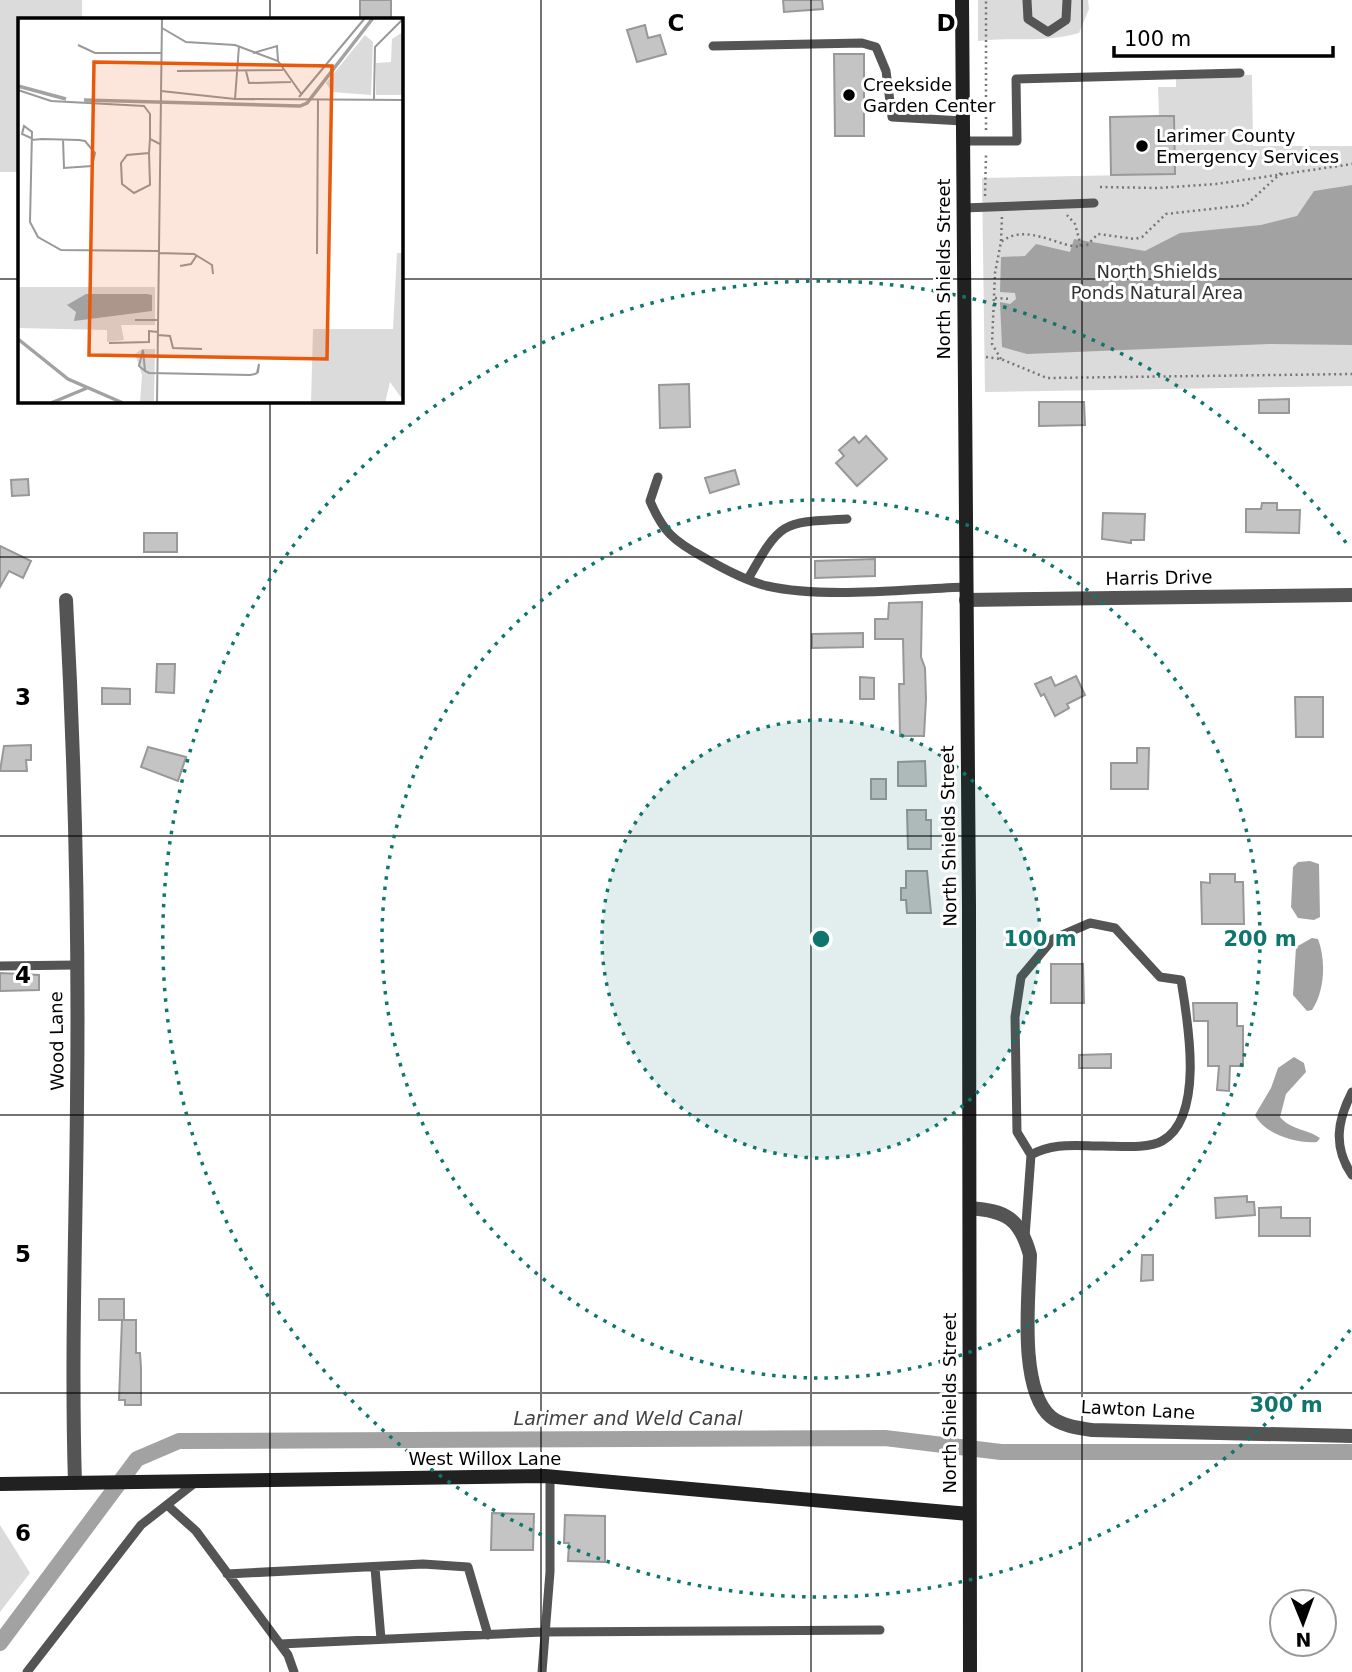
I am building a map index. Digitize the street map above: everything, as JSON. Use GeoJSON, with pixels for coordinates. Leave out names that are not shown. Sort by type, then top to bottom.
{"type":"FeatureCollection","features":[{"type":"Feature","properties":{"kind":"main road","name":"North Shields Street"},"geometry":{"type":"LineString","coordinates":[[962,0],[970,1208],[970,1672]]}},
{"type":"Feature","properties":{"kind":"main road","name":"West Willox Lane"},"geometry":{"type":"LineString","coordinates":[[0,1484],[550,1476],[969,1514]]}},
{"type":"Feature","properties":{"kind":"street","name":"Harris Drive"},"geometry":{"type":"LineString","coordinates":[[966,593],[1352,595]]}},
{"type":"Feature","properties":{"kind":"street","name":"Wood Lane"},"geometry":{"type":"LineString","coordinates":[[66,600],[74,743],[75,1483]]}},
{"type":"Feature","properties":{"kind":"street"},"geometry":{"type":"LineString","coordinates":[[970,1208],[1002,1213],[1017,1224],[1025,1239]]}},
{"type":"Feature","properties":{"kind":"street","name":"Lawton Lane"},"geometry":{"type":"LineString","coordinates":[[1025,1239],[1030,1255],[1032,1380],[1040,1404],[1052,1418],[1068,1426],[1092,1430],[1352,1436]]}},
{"type":"Feature","properties":{"kind":"lane"},"geometry":{"type":"LineString","coordinates":[[1027,0],[1028,19],[1048,32],[1066,20],[1067,0]]}},
{"type":"Feature","properties":{"kind":"lane"},"geometry":{"type":"LineString","coordinates":[[713,46],[862,43],[876,47],[883,60],[892,117],[962,121]]}},
{"type":"Feature","properties":{"kind":"lane"},"geometry":{"type":"LineString","coordinates":[[962,141],[1017,141],[1016,79],[1240,74]]}},
{"type":"Feature","properties":{"kind":"lane"},"geometry":{"type":"LineString","coordinates":[[962,208],[1094,203]]}},
{"type":"Feature","properties":{"kind":"lane"},"geometry":{"type":"LineString","coordinates":[[658,477],[650,501],[661,528],[682,545],[748,579],[785,589],[966,593]]}},
{"type":"Feature","properties":{"kind":"lane"},"geometry":{"type":"LineString","coordinates":[[748,579],[780,529],[799,522],[846,519]]}},
{"type":"Feature","properties":{"kind":"lane"},"geometry":{"type":"LineString","coordinates":[[1025,1239],[1031,1155],[1017,1132],[1015,1017],[1021,978],[1053,939],[1090,923],[1115,928],[1160,977],[1181,980],[1189,1026],[1188,1099],[1180,1127],[1160,1142],[1047,1146],[1031,1155]]}},
{"type":"Feature","properties":{"kind":"lane"},"geometry":{"type":"LineString","coordinates":[[0,966],[76,965]]}},
{"type":"Feature","properties":{"kind":"lane"},"geometry":{"type":"LineString","coordinates":[[1352,1092],[1342,1111],[1337,1134],[1341,1153],[1352,1175]]}},
{"type":"Feature","properties":{"kind":"lane"},"geometry":{"type":"LineString","coordinates":[[541,1672],[550,1572],[550,1476]]}},
{"type":"Feature","properties":{"kind":"lane"},"geometry":{"type":"LineString","coordinates":[[27,1672],[141,1525],[197,1481]]}},
{"type":"Feature","properties":{"kind":"lane"},"geometry":{"type":"LineString","coordinates":[[167,1505],[196,1531],[279,1644],[294,1672]]}},
{"type":"Feature","properties":{"kind":"lane"},"geometry":{"type":"LineString","coordinates":[[227,1573],[423,1564],[468,1567],[488,1635]]}},
{"type":"Feature","properties":{"kind":"lane"},"geometry":{"type":"LineString","coordinates":[[375,1568],[381,1639]]}},
{"type":"Feature","properties":{"kind":"lane"},"geometry":{"type":"LineString","coordinates":[[279,1644],[543,1632],[880,1630]]}},
{"type":"Feature","properties":{"kind":"path"},"geometry":{"type":"LineString","coordinates":[[986,0],[985,207],[1002,215],[995,273],[992,344],[1001,359]]}},
{"type":"Feature","properties":{"kind":"path"},"geometry":{"type":"LineString","coordinates":[[1100,187],[1157,188],[1216,184],[1282,172],[1352,164]]}},
{"type":"Feature","properties":{"kind":"path"},"geometry":{"type":"LineString","coordinates":[[1000,242],[1008,236],[1024,234],[1066,242],[1074,247],[1087,244],[1098,234],[1135,239],[1143,237],[1166,214],[1246,205],[1282,172]]}},
{"type":"Feature","properties":{"kind":"path"},"geometry":{"type":"LineString","coordinates":[[1056,211],[1068,216],[1079,233],[1081,246]]}},
{"type":"Feature","properties":{"kind":"path"},"geometry":{"type":"LineString","coordinates":[[995,298],[1010,299]]}},
{"type":"Feature","properties":{"kind":"path"},"geometry":{"type":"LineString","coordinates":[[986,357],[1001,359],[1047,378],[1352,374]]}},
{"type":"Feature","properties":{"kind":"green space"},"geometry":{"type":"Polygon","coordinates":[[[0,0],[82,0],[82,18],[18,18],[18,172],[0,172],[0,0]]]}},
{"type":"Feature","properties":{"kind":"green space"},"geometry":{"type":"Polygon","coordinates":[[[978,0],[1088,0],[1089,9],[1079,33],[1054,38],[978,41],[978,0]]]}},
{"type":"Feature","properties":{"kind":"green space","name":"North Shields Ponds Natural Area"},"geometry":{"type":"Polygon","coordinates":[[[1252,75],[1253,146],[1352,146],[1352,386],[985,392],[982,178],[1174,174],[1174,116],[1159,116],[1158,87],[1176,87],[1176,76],[1252,75]]]}},
{"type":"Feature","properties":{"kind":"green space"},"geometry":{"type":"Polygon","coordinates":[[[0,1525],[30,1573],[0,1612],[0,1525]]]}},
{"type":"Feature","properties":{"kind":"shaded area"},"geometry":{"type":"Polygon","coordinates":[[[1352,185],[1352,345],[1269,344],[1027,354],[1002,347],[1000,302],[1010,304],[1016,299],[1015,293],[1000,292],[1001,257],[1025,256],[1036,244],[1070,252],[1074,239],[1145,251],[1180,233],[1261,225],[1297,216],[1314,191],[1352,185]]]}},
{"type":"Feature","properties":{"kind":"shaded area"},"geometry":{"type":"Polygon","coordinates":[[[1310,861],[1319,864],[1320,917],[1314,920],[1298,918],[1291,907],[1293,867],[1298,862],[1310,861]]]}},
{"type":"Feature","properties":{"kind":"shaded area"},"geometry":{"type":"Polygon","coordinates":[[[1312,938],[1318,939],[1321,947],[1323,975],[1320,994],[1312,1010],[1307,1011],[1293,995],[1296,947],[1312,938]]]}},
{"type":"Feature","properties":{"kind":"shaded area"},"geometry":{"type":"Polygon","coordinates":[[[1294,1057],[1304,1063],[1306,1072],[1286,1094],[1280,1117],[1320,1138],[1317,1142],[1282,1136],[1266,1128],[1255,1115],[1271,1088],[1278,1068],[1294,1057]]]}},
{"type":"Feature","properties":{"kind":"building"},"geometry":{"type":"Polygon","coordinates":[[[360,0],[391,0],[391,18],[360,18],[360,0]]]}},
{"type":"Feature","properties":{"kind":"building"},"geometry":{"type":"Polygon","coordinates":[[[783,0],[822,0],[823,9],[784,12],[783,0]]]}},
{"type":"Feature","properties":{"kind":"building"},"geometry":{"type":"Polygon","coordinates":[[[645,25],[648,38],[660,35],[666,54],[637,62],[627,30],[645,25]]]}},
{"type":"Feature","properties":{"kind":"building","name":"Creekside Garden Center"},"geometry":{"type":"Polygon","coordinates":[[[834,54],[864,54],[864,136],[835,136],[834,54]]]}},
{"type":"Feature","properties":{"kind":"building","name":"Larimer County Emergency Services"},"geometry":{"type":"Polygon","coordinates":[[[1174,116],[1175,174],[1111,175],[1110,117],[1174,116]]]}},
{"type":"Feature","properties":{"kind":"building"},"geometry":{"type":"Polygon","coordinates":[[[689,384],[690,427],[660,428],[659,385],[689,384]]]}},
{"type":"Feature","properties":{"kind":"building"},"geometry":{"type":"Polygon","coordinates":[[[1289,399],[1289,413],[1259,413],[1259,400],[1289,399]]]}},
{"type":"Feature","properties":{"kind":"building"},"geometry":{"type":"Polygon","coordinates":[[[1039,402],[1084,402],[1085,425],[1039,426],[1039,402]]]}},
{"type":"Feature","properties":{"kind":"building"},"geometry":{"type":"Polygon","coordinates":[[[866,436],[887,459],[857,486],[836,463],[844,456],[839,450],[854,437],[859,443],[866,436]]]}},
{"type":"Feature","properties":{"kind":"building"},"geometry":{"type":"Polygon","coordinates":[[[735,470],[739,484],[710,493],[705,478],[735,470]]]}},
{"type":"Feature","properties":{"kind":"building"},"geometry":{"type":"Polygon","coordinates":[[[28,479],[29,495],[12,496],[11,480],[28,479]]]}},
{"type":"Feature","properties":{"kind":"building"},"geometry":{"type":"Polygon","coordinates":[[[1262,503],[1277,503],[1277,510],[1300,510],[1299,533],[1246,532],[1246,509],[1261,509],[1262,503]]]}},
{"type":"Feature","properties":{"kind":"building"},"geometry":{"type":"Polygon","coordinates":[[[1103,513],[1145,514],[1144,540],[1131,540],[1131,543],[1102,539],[1103,513]]]}},
{"type":"Feature","properties":{"kind":"building"},"geometry":{"type":"Polygon","coordinates":[[[144,533],[177,533],[177,552],[144,552],[144,533]]]}},
{"type":"Feature","properties":{"kind":"building"},"geometry":{"type":"Polygon","coordinates":[[[0,546],[31,561],[23,578],[9,571],[0,587],[0,546]]]}},
{"type":"Feature","properties":{"kind":"building"},"geometry":{"type":"Polygon","coordinates":[[[875,559],[875,576],[815,578],[815,561],[875,559]]]}},
{"type":"Feature","properties":{"kind":"building"},"geometry":{"type":"Polygon","coordinates":[[[922,602],[921,657],[925,668],[926,699],[924,736],[900,736],[899,684],[904,684],[903,639],[875,639],[875,619],[888,619],[889,603],[922,602]]]}},
{"type":"Feature","properties":{"kind":"building"},"geometry":{"type":"Polygon","coordinates":[[[863,633],[863,647],[812,648],[812,634],[863,633]]]}},
{"type":"Feature","properties":{"kind":"building"},"geometry":{"type":"Polygon","coordinates":[[[157,664],[175,664],[174,693],[156,692],[157,664]]]}},
{"type":"Feature","properties":{"kind":"building"},"geometry":{"type":"Polygon","coordinates":[[[1076,676],[1085,695],[1067,704],[1069,708],[1055,716],[1044,694],[1041,696],[1035,684],[1051,677],[1055,686],[1076,676]]]}},
{"type":"Feature","properties":{"kind":"building"},"geometry":{"type":"Polygon","coordinates":[[[860,677],[874,678],[874,699],[860,699],[860,677]]]}},
{"type":"Feature","properties":{"kind":"building"},"geometry":{"type":"Polygon","coordinates":[[[102,688],[130,689],[130,704],[102,704],[102,688]]]}},
{"type":"Feature","properties":{"kind":"building"},"geometry":{"type":"Polygon","coordinates":[[[1295,697],[1323,697],[1323,737],[1296,737],[1295,697]]]}},
{"type":"Feature","properties":{"kind":"building"},"geometry":{"type":"Polygon","coordinates":[[[31,745],[31,760],[26,760],[27,771],[0,771],[4,746],[31,745]]]}},
{"type":"Feature","properties":{"kind":"building"},"geometry":{"type":"Polygon","coordinates":[[[148,747],[186,757],[178,781],[141,767],[148,747]]]}},
{"type":"Feature","properties":{"kind":"building"},"geometry":{"type":"Polygon","coordinates":[[[1137,748],[1149,748],[1148,789],[1111,789],[1111,763],[1137,763],[1137,748]]]}},
{"type":"Feature","properties":{"kind":"building"},"geometry":{"type":"Polygon","coordinates":[[[925,761],[926,786],[898,786],[898,762],[925,761]]]}},
{"type":"Feature","properties":{"kind":"building"},"geometry":{"type":"Polygon","coordinates":[[[871,779],[886,779],[886,799],[871,799],[871,779]]]}},
{"type":"Feature","properties":{"kind":"building"},"geometry":{"type":"Polygon","coordinates":[[[907,810],[926,810],[926,820],[931,820],[931,849],[908,849],[907,810]]]}},
{"type":"Feature","properties":{"kind":"building"},"geometry":{"type":"Polygon","coordinates":[[[906,871],[927,871],[931,913],[907,913],[906,900],[901,900],[901,888],[906,888],[906,871]]]}},
{"type":"Feature","properties":{"kind":"building"},"geometry":{"type":"Polygon","coordinates":[[[1210,874],[1235,874],[1235,882],[1243,882],[1244,924],[1202,924],[1201,882],[1210,883],[1210,874]]]}},
{"type":"Feature","properties":{"kind":"building"},"geometry":{"type":"Polygon","coordinates":[[[1051,964],[1083,964],[1084,1003],[1051,1003],[1051,964]]]}},
{"type":"Feature","properties":{"kind":"building"},"geometry":{"type":"Polygon","coordinates":[[[0,973],[39,975],[39,990],[0,991],[0,973]]]}},
{"type":"Feature","properties":{"kind":"building"},"geometry":{"type":"Polygon","coordinates":[[[1193,1003],[1237,1003],[1237,1026],[1243,1026],[1243,1066],[1230,1066],[1229,1091],[1217,1090],[1219,1066],[1208,1066],[1208,1021],[1194,1021],[1193,1003]]]}},
{"type":"Feature","properties":{"kind":"building"},"geometry":{"type":"Polygon","coordinates":[[[1111,1054],[1111,1068],[1079,1068],[1079,1055],[1111,1054]]]}},
{"type":"Feature","properties":{"kind":"building"},"geometry":{"type":"Polygon","coordinates":[[[1247,1196],[1247,1202],[1254,1202],[1255,1215],[1216,1218],[1215,1198],[1247,1196]]]}},
{"type":"Feature","properties":{"kind":"building"},"geometry":{"type":"Polygon","coordinates":[[[1281,1207],[1281,1218],[1310,1218],[1310,1236],[1259,1236],[1259,1208],[1281,1207]]]}},
{"type":"Feature","properties":{"kind":"building"},"geometry":{"type":"Polygon","coordinates":[[[1142,1255],[1153,1255],[1153,1280],[1141,1281],[1142,1255]]]}},
{"type":"Feature","properties":{"kind":"building"},"geometry":{"type":"Polygon","coordinates":[[[99,1299],[124,1299],[124,1320],[136,1320],[136,1353],[140,1353],[141,1368],[141,1405],[125,1405],[125,1400],[119,1400],[122,1320],[99,1320],[99,1299]]]}},
{"type":"Feature","properties":{"kind":"building"},"geometry":{"type":"Polygon","coordinates":[[[492,1513],[534,1514],[533,1550],[491,1550],[492,1513]]]}},
{"type":"Feature","properties":{"kind":"building"},"geometry":{"type":"Polygon","coordinates":[[[565,1515],[605,1516],[605,1562],[568,1561],[569,1543],[564,1543],[565,1515]]]}},
{"type":"Feature","properties":{"kind":"waterway","name":"Larimer and Weld Canal"},"geometry":{"type":"LineString","coordinates":[[0,1643],[137,1459],[179,1441],[885,1438],[1001,1452],[1352,1452]]}},
{"type":"Feature","properties":{"kind":"place","name":"Creekside Garden Center"},"geometry":{"type":"Point","coordinates":[849,95]}},
{"type":"Feature","properties":{"kind":"place","name":"Larimer County Emergency Services"},"geometry":{"type":"Point","coordinates":[1142,146]}}]}
